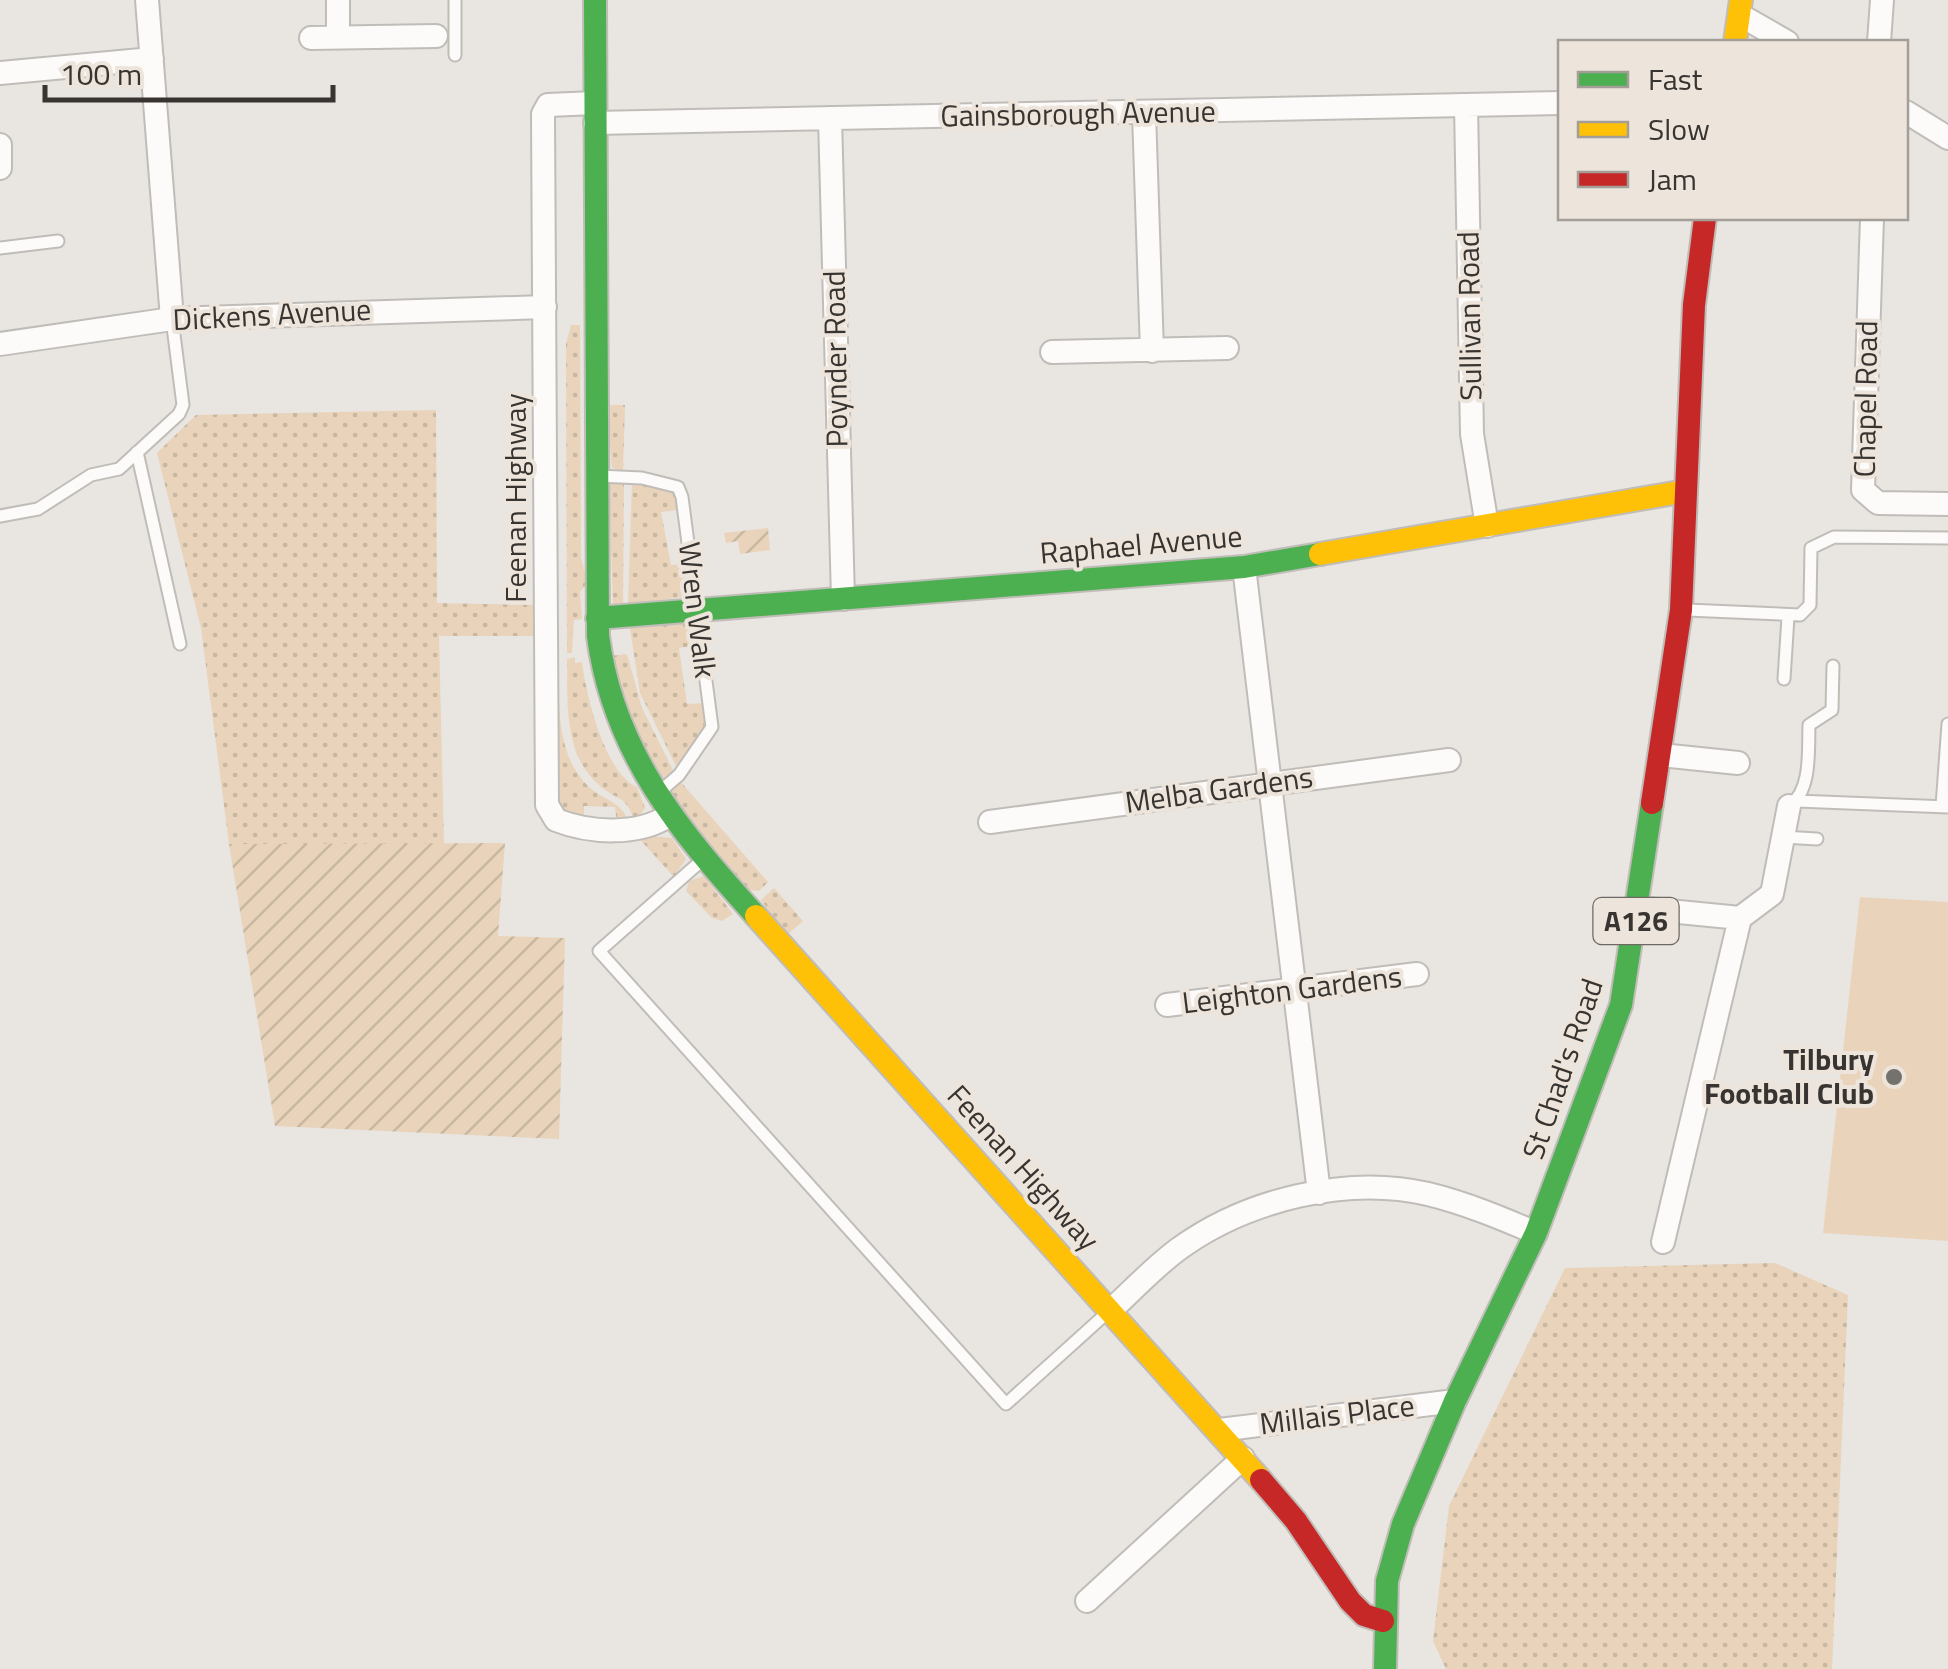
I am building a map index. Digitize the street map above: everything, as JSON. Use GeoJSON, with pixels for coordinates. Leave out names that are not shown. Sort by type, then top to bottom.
{"type":"FeatureCollection","features":[{"type":"Feature","properties":{"kind":"street"},"geometry":{"type":"LineString","coordinates":[[147,0],[172,319]]}},
{"type":"Feature","properties":{"kind":"street"},"geometry":{"type":"LineString","coordinates":[[338,0],[338,37]]}},
{"type":"Feature","properties":{"kind":"street","name":"Feenan Highway"},"geometry":{"type":"LineString","coordinates":[[594,0],[597,618],[600,662],[610,705],[632,760],[660,806],[704,859],[1243,1458],[1328,1565],[1356,1608],[1382,1620]]}},
{"type":"Feature","properties":{"kind":"street"},"geometry":{"type":"LineString","coordinates":[[1879,40],[1882,0]]}},
{"type":"Feature","properties":{"kind":"street"},"geometry":{"type":"LineString","coordinates":[[1735,40],[1740,8],[1784,40]]}},
{"type":"Feature","properties":{"kind":"street"},"geometry":{"type":"LineString","coordinates":[[311,38],[436,36]]}},
{"type":"Feature","properties":{"kind":"street"},"geometry":{"type":"LineString","coordinates":[[0,73],[152,59]]}},
{"type":"Feature","properties":{"kind":"street","name":"Gainsborough Avenue"},"geometry":{"type":"LineString","coordinates":[[595,113],[830,118],[1558,103]]}},
{"type":"Feature","properties":{"kind":"street","name":"Sullivan Road"},"geometry":{"type":"LineString","coordinates":[[1466,104],[1472,434],[1486,526]]}},
{"type":"Feature","properties":{"kind":"street","name":"Feenan Highway"},"geometry":{"type":"LineString","coordinates":[[595,113],[544,108],[548,805],[556,820],[583,828],[640,828],[660,806]]}},
{"type":"Feature","properties":{"kind":"street"},"geometry":{"type":"LineString","coordinates":[[1144,113],[1152,351]]}},
{"type":"Feature","properties":{"kind":"street"},"geometry":{"type":"LineString","coordinates":[[1908,113],[1948,138]]}},
{"type":"Feature","properties":{"kind":"street","name":"Poynder Road"},"geometry":{"type":"LineString","coordinates":[[830,118],[842,599]]}},
{"type":"Feature","properties":{"kind":"street"},"geometry":{"type":"LineString","coordinates":[[0,145],[0,168]]}},
{"type":"Feature","properties":{"kind":"street","name":"St Chad's Road"},"geometry":{"type":"LineString","coordinates":[[1385,1669],[1382,1620],[1387,1581],[1408,1511],[1455,1401],[1536,1234],[1620,1005],[1681,610],[1694,304],[1705,220]]}},
{"type":"Feature","properties":{"kind":"street","name":"Chapel Road"},"geometry":{"type":"LineString","coordinates":[[1872,220],[1863,490],[1878,503],[1948,504]]}},
{"type":"Feature","properties":{"kind":"street","name":"Dickens Avenue"},"geometry":{"type":"LineString","coordinates":[[0,344],[172,319],[545,307]]}},
{"type":"Feature","properties":{"kind":"street"},"geometry":{"type":"LineString","coordinates":[[1052,352],[1227,348]]}},
{"type":"Feature","properties":{"kind":"street","name":"Raphael Avenue"},"geometry":{"type":"LineString","coordinates":[[597,618],[1244,567],[1686,491]]}},
{"type":"Feature","properties":{"kind":"street"},"geometry":{"type":"LineString","coordinates":[[1244,567],[1319,1193]]}},
{"type":"Feature","properties":{"kind":"street"},"geometry":{"type":"LineString","coordinates":[[1661,756],[1738,764]]}},
{"type":"Feature","properties":{"kind":"street","name":"Melba Gardens"},"geometry":{"type":"LineString","coordinates":[[990,822],[1450,760]]}},
{"type":"Feature","properties":{"kind":"street"},"geometry":{"type":"LineString","coordinates":[[1664,1242],[1740,918],[1772,894],[1793,804]]}},
{"type":"Feature","properties":{"kind":"street"},"geometry":{"type":"LineString","coordinates":[[1638,908],[1740,918]]}},
{"type":"Feature","properties":{"kind":"street","name":"Leighton Gardens"},"geometry":{"type":"LineString","coordinates":[[1167,1006],[1417,974]]}},
{"type":"Feature","properties":{"kind":"street"},"geometry":{"type":"LineString","coordinates":[[1111,1310],[1179,1249],[1219,1225],[1270,1203],[1319,1193],[1424,1193],[1536,1234]]}},
{"type":"Feature","properties":{"kind":"street","name":"Millais Place"},"geometry":{"type":"LineString","coordinates":[[1219,1430],[1455,1401]]}},
{"type":"Feature","properties":{"kind":"street"},"geometry":{"type":"LineString","coordinates":[[1087,1601],[1243,1458]]}},
{"type":"Feature","properties":{"kind":"street"},"geometry":{"type":"LineString","coordinates":[[1328,1565],[1387,1581]]}},
{"type":"Feature","properties":{"kind":"lane"},"geometry":{"type":"LineString","coordinates":[[454,0],[455,56]]}},
{"type":"Feature","properties":{"kind":"lane"},"geometry":{"type":"LineString","coordinates":[[0,248],[58,240]]}},
{"type":"Feature","properties":{"kind":"lane"},"geometry":{"type":"LineString","coordinates":[[0,516],[38,509],[91,475],[120,469],[163,431],[184,405],[172,319]]}},
{"type":"Feature","properties":{"kind":"lane"},"geometry":{"type":"LineString","coordinates":[[138,452],[180,644]]}},
{"type":"Feature","properties":{"kind":"lane","name":"Wren Walk"},"geometry":{"type":"LineString","coordinates":[[594,477],[642,478],[680,490],[712,729],[660,806]]}},
{"type":"Feature","properties":{"kind":"lane"},"geometry":{"type":"LineString","coordinates":[[1681,610],[1788,617],[1807,612],[1811,548],[1817,542],[1834,537],[1948,538]]}},
{"type":"Feature","properties":{"kind":"lane"},"geometry":{"type":"LineString","coordinates":[[1784,679],[1788,617]]}},
{"type":"Feature","properties":{"kind":"lane"},"geometry":{"type":"LineString","coordinates":[[1834,666],[1832,710],[1810,725],[1808,771],[1793,804],[1945,807],[1948,724]]}},
{"type":"Feature","properties":{"kind":"lane"},"geometry":{"type":"LineString","coordinates":[[1783,837],[1817,839]]}},
{"type":"Feature","properties":{"kind":"lane"},"geometry":{"type":"LineString","coordinates":[[704,859],[599,951],[878,1265],[1006,1404],[1111,1310]]}},
{"type":"Feature","properties":{"kind":"shaded area"},"geometry":{"type":"Polygon","coordinates":[[[571,325],[580,325],[581,559],[588,582],[580,592],[582,619],[574,620],[572,653],[567,653],[566,344],[571,325]]]}},
{"type":"Feature","properties":{"kind":"shaded area"},"geometry":{"type":"Polygon","coordinates":[[[606,405],[625,405],[623,471],[612,468],[606,405]]]}},
{"type":"Feature","properties":{"kind":"shaded area"},"geometry":{"type":"Polygon","coordinates":[[[436,410],[437,603],[534,605],[534,636],[439,636],[444,844],[229,844],[201,628],[157,453],[196,415],[436,410]]]}},
{"type":"Feature","properties":{"kind":"shaded area"},"geometry":{"type":"Polygon","coordinates":[[[624,480],[623,610],[613,609],[609,484],[624,480]]]}},
{"type":"Feature","properties":{"kind":"shaded area"},"geometry":{"type":"Polygon","coordinates":[[[632,481],[676,494],[679,510],[661,512],[671,565],[687,563],[691,596],[628,604],[632,481]]]}},
{"type":"Feature","properties":{"kind":"shaded area"},"geometry":{"type":"Polygon","coordinates":[[[768,528],[770,550],[740,554],[738,541],[726,543],[724,533],[768,528]]]}},
{"type":"Feature","properties":{"kind":"shaded area"},"geometry":{"type":"Polygon","coordinates":[[[691,618],[698,645],[679,648],[687,704],[705,703],[707,724],[678,770],[640,693],[629,622],[691,618]]]}},
{"type":"Feature","properties":{"kind":"shaded area"},"geometry":{"type":"Polygon","coordinates":[[[627,654],[642,708],[675,774],[669,780],[655,781],[610,656],[627,654]]]}},
{"type":"Feature","properties":{"kind":"shaded area"},"geometry":{"type":"Polygon","coordinates":[[[575,657],[575,663],[582,662],[593,713],[607,750],[615,767],[637,787],[645,808],[635,822],[625,802],[587,772],[573,743],[567,659],[575,657]]]}},
{"type":"Feature","properties":{"kind":"shaded area"},"geometry":{"type":"Polygon","coordinates":[[[553,700],[559,700],[563,736],[574,768],[589,787],[623,811],[628,823],[617,824],[615,807],[584,806],[584,821],[568,816],[556,804],[553,700]]]}},
{"type":"Feature","properties":{"kind":"shaded area"},"geometry":{"type":"Polygon","coordinates":[[[679,780],[768,882],[759,891],[748,890],[670,795],[679,780]]]}},
{"type":"Feature","properties":{"kind":"shaded area"},"geometry":{"type":"Polygon","coordinates":[[[636,835],[672,838],[686,859],[674,877],[636,835]]]}},
{"type":"Feature","properties":{"kind":"shaded area"},"geometry":{"type":"Polygon","coordinates":[[[505,843],[498,936],[565,938],[559,1139],[275,1126],[229,844],[505,843]]]}},
{"type":"Feature","properties":{"kind":"shaded area"},"geometry":{"type":"Polygon","coordinates":[[[704,876],[733,914],[722,921],[712,918],[686,891],[689,881],[704,876]]]}},
{"type":"Feature","properties":{"kind":"shaded area"},"geometry":{"type":"Polygon","coordinates":[[[774,888],[803,921],[787,935],[761,900],[774,888]]]}},
{"type":"Feature","properties":{"kind":"shaded area","name":"Tilbury Football Club"},"geometry":{"type":"Polygon","coordinates":[[[1860,897],[1948,902],[1948,1241],[1823,1233],[1860,897]]]}},
{"type":"Feature","properties":{"kind":"shaded area"},"geometry":{"type":"Polygon","coordinates":[[[1775,1263],[1848,1295],[1832,1669],[1446,1669],[1433,1641],[1449,1506],[1565,1268],[1775,1263]]]}},
{"type":"Feature","properties":{"kind":"traffic: fast"},"geometry":{"type":"LineString","coordinates":[[595,0],[598,636],[618,717],[654,788],[701,853],[756,916]]}},
{"type":"Feature","properties":{"kind":"traffic: fast"},"geometry":{"type":"LineString","coordinates":[[597,618],[1244,567],[1320,554]]}},
{"type":"Feature","properties":{"kind":"traffic: fast"},"geometry":{"type":"LineString","coordinates":[[1385,1669],[1387,1581],[1403,1524],[1455,1401],[1536,1233],[1621,1005],[1652,803]]}},
{"type":"Feature","properties":{"kind":"traffic: slow"},"geometry":{"type":"LineString","coordinates":[[1735,40],[1741,0]]}},
{"type":"Feature","properties":{"kind":"traffic: slow"},"geometry":{"type":"LineString","coordinates":[[1320,554],[1686,491]]}},
{"type":"Feature","properties":{"kind":"traffic: slow"},"geometry":{"type":"LineString","coordinates":[[756,916],[1261,1480]]}},
{"type":"Feature","properties":{"kind":"traffic: jam"},"geometry":{"type":"LineString","coordinates":[[1652,803],[1681,610],[1694,305],[1705,220]]}},
{"type":"Feature","properties":{"kind":"traffic: jam"},"geometry":{"type":"LineString","coordinates":[[1261,1480],[1296,1521],[1350,1601],[1364,1615],[1383,1621]]}},
{"type":"Feature","properties":{"kind":"place","name":"Tilbury Football Club"},"geometry":{"type":"Point","coordinates":[1894,1077]}}]}
